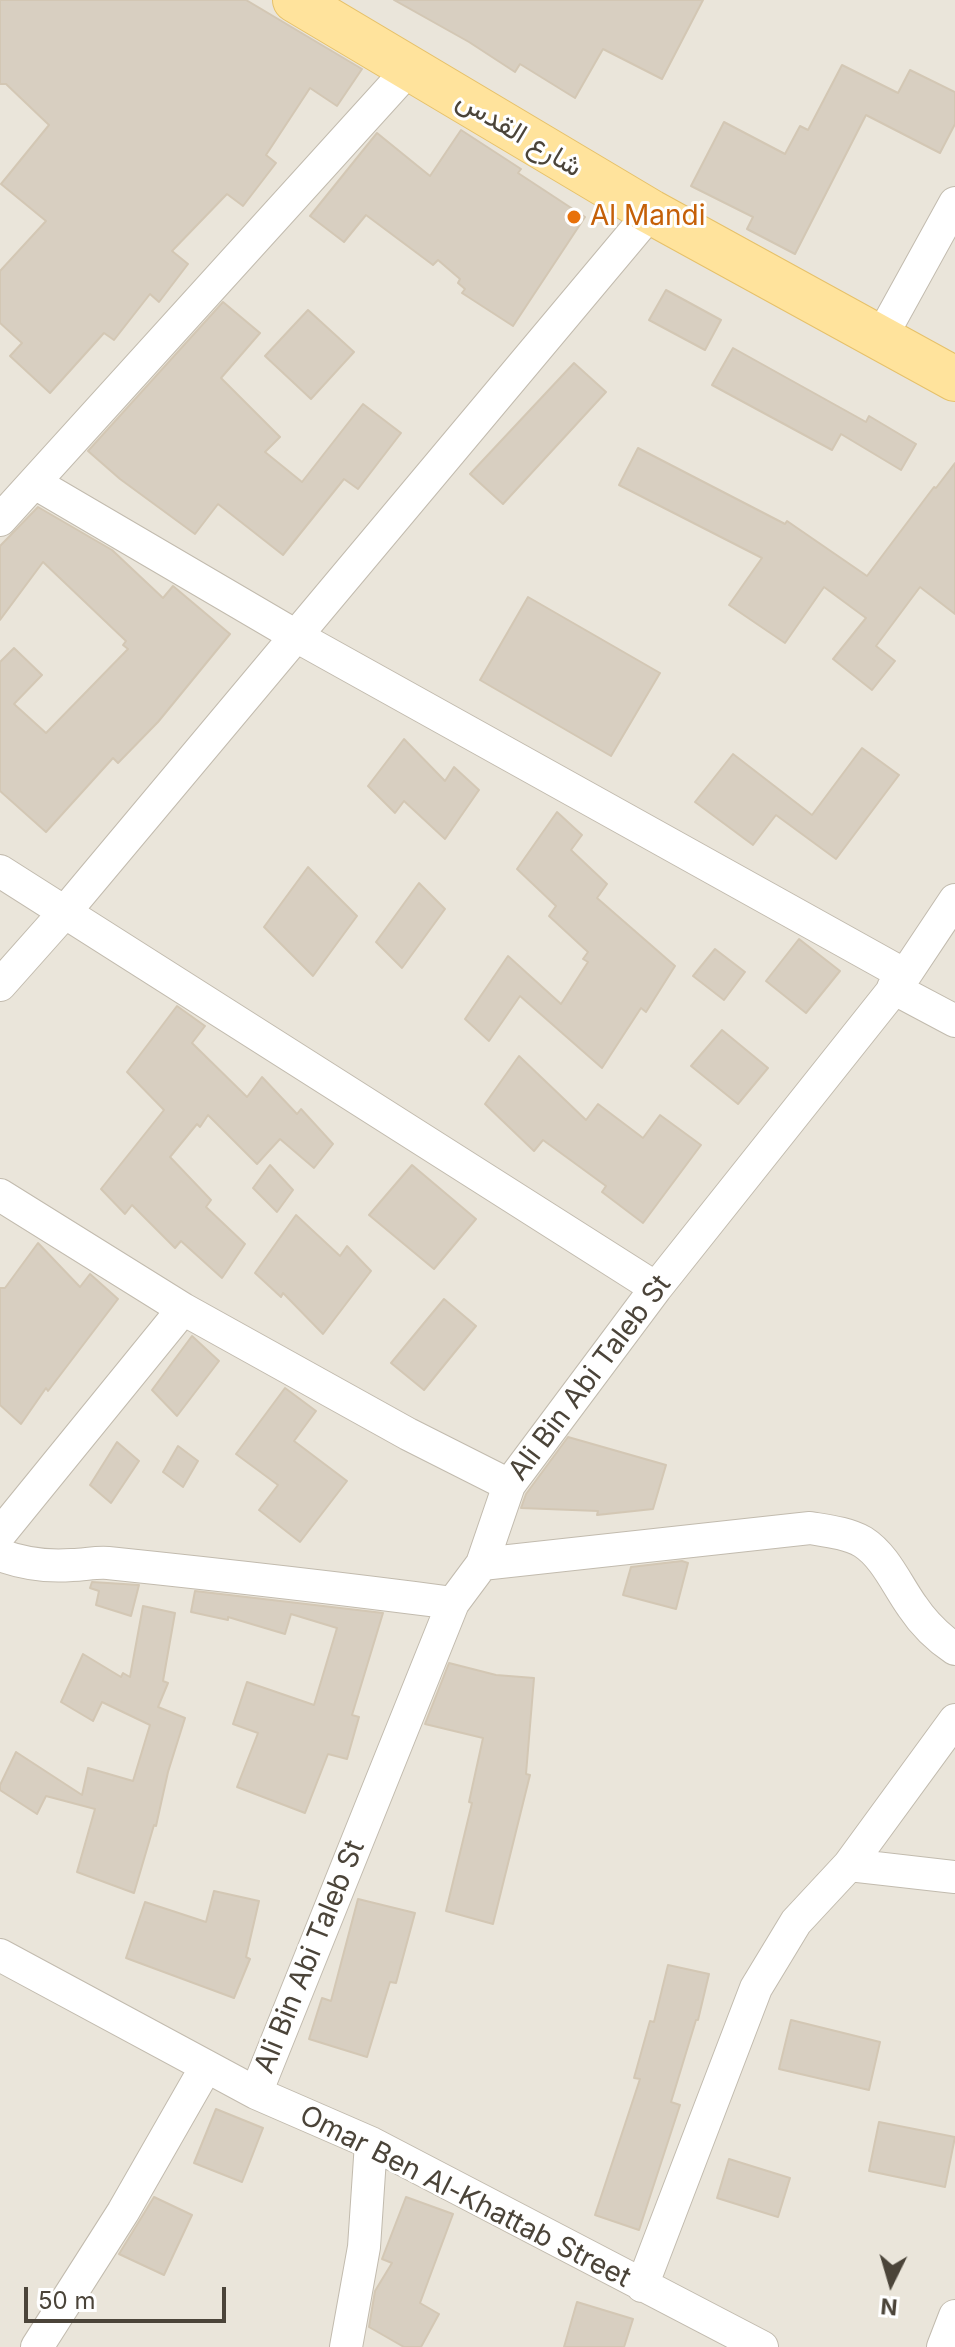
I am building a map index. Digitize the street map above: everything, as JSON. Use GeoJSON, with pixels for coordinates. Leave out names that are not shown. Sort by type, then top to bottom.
{"type":"FeatureCollection","features":[{"type":"Feature","properties":{"kind":"main road","name":"شارع القدس"},"geometry":{"type":"LineString","coordinates":[[295,0],[651,212],[955,379]]}},
{"type":"Feature","properties":{"kind":"street"},"geometry":{"type":"LineString","coordinates":[[0,520],[409,69]]}},
{"type":"Feature","properties":{"kind":"street"},"geometry":{"type":"LineString","coordinates":[[880,339],[955,203]]}},
{"type":"Feature","properties":{"kind":"street"},"geometry":{"type":"LineString","coordinates":[[0,985],[64,913],[651,212]]}},
{"type":"Feature","properties":{"kind":"street"},"geometry":{"type":"LineString","coordinates":[[35,483],[899,982],[955,1021]]}},
{"type":"Feature","properties":{"kind":"street"},"geometry":{"type":"LineString","coordinates":[[0,871],[656,1288]]}},
{"type":"Feature","properties":{"kind":"street","name":"Ali Bin Abi Taleb St"},"geometry":{"type":"LineString","coordinates":[[256,2093],[453,1603],[482,1564],[509,1485],[656,1288],[899,982],[955,900]]}},
{"type":"Feature","properties":{"kind":"street"},"geometry":{"type":"LineString","coordinates":[[0,1195],[183,1309],[408,1434],[509,1485]]}},
{"type":"Feature","properties":{"kind":"street"},"geometry":{"type":"LineString","coordinates":[[0,1534],[183,1309]]}},
{"type":"Feature","properties":{"kind":"street"},"geometry":{"type":"LineString","coordinates":[[482,1564],[810,1528],[846,1534],[866,1544],[892,1574],[913,1608],[935,1635],[955,1649]]}},
{"type":"Feature","properties":{"kind":"street"},"geometry":{"type":"LineString","coordinates":[[0,1555],[25,1564],[106,1563],[453,1603]]}},
{"type":"Feature","properties":{"kind":"street"},"geometry":{"type":"LineString","coordinates":[[642,2286],[756,1988],[796,1922],[849,1865],[955,1720]]}},
{"type":"Feature","properties":{"kind":"street"},"geometry":{"type":"LineString","coordinates":[[849,1865],[955,1877]]}},
{"type":"Feature","properties":{"kind":"street","name":"Omar Ben Al-Khattab Street"},"geometry":{"type":"LineString","coordinates":[[0,1955],[256,2093],[371,2143],[762,2347]]}},
{"type":"Feature","properties":{"kind":"street"},"geometry":{"type":"LineString","coordinates":[[37,2347],[123,2212],[206,2067]]}},
{"type":"Feature","properties":{"kind":"street"},"geometry":{"type":"LineString","coordinates":[[346,2347],[364,2247],[371,2143]]}},
{"type":"Feature","properties":{"kind":"street"},"geometry":{"type":"LineString","coordinates":[[943,2347],[955,2316]]}},
{"type":"Feature","properties":{"kind":"shaded area"},"geometry":{"type":"Polygon","coordinates":[[[0,0],[955,0],[955,2347],[0,2347],[0,0]]]}},
{"type":"Feature","properties":{"kind":"building"},"geometry":{"type":"Polygon","coordinates":[[[0,0],[246,0],[362,69],[337,106],[310,88],[266,155],[276,163],[243,206],[227,194],[172,251],[188,264],[159,302],[150,294],[114,340],[104,333],[50,393],[10,356],[22,343],[0,323],[0,271],[46,221],[1,184],[49,125],[6,84],[0,84],[0,0]]]}},
{"type":"Feature","properties":{"kind":"building"},"geometry":{"type":"Polygon","coordinates":[[[394,0],[703,0],[662,79],[603,49],[575,98],[520,64],[515,72],[394,0]]]}},
{"type":"Feature","properties":{"kind":"building"},"geometry":{"type":"Polygon","coordinates":[[[842,65],[898,93],[910,70],[955,92],[955,124],[940,153],[866,115],[795,254],[747,229],[753,217],[691,186],[724,122],[785,154],[800,126],[808,130],[842,65]]]}},
{"type":"Feature","properties":{"kind":"building"},"geometry":{"type":"Polygon","coordinates":[[[461,130],[521,169],[518,173],[585,217],[513,326],[462,293],[465,289],[458,283],[460,279],[438,260],[433,265],[366,215],[344,242],[310,216],[377,133],[430,176],[461,130]]]}},
{"type":"Feature","properties":{"kind":"building"},"geometry":{"type":"Polygon","coordinates":[[[666,290],[721,320],[705,350],[649,320],[666,290]]]}},
{"type":"Feature","properties":{"kind":"building"},"geometry":{"type":"Polygon","coordinates":[[[223,302],[260,333],[221,378],[280,437],[265,452],[302,482],[363,404],[401,433],[358,489],[344,479],[283,555],[218,504],[195,534],[120,479],[88,451],[223,302]]]}},
{"type":"Feature","properties":{"kind":"building"},"geometry":{"type":"Polygon","coordinates":[[[308,310],[354,352],[311,399],[265,356],[308,310]]]}},
{"type":"Feature","properties":{"kind":"building"},"geometry":{"type":"Polygon","coordinates":[[[733,348],[866,422],[869,416],[916,444],[901,470],[841,434],[832,450],[712,385],[733,348]]]}},
{"type":"Feature","properties":{"kind":"building"},"geometry":{"type":"Polygon","coordinates":[[[574,363],[606,392],[503,504],[470,474],[574,363]]]}},
{"type":"Feature","properties":{"kind":"building"},"geometry":{"type":"Polygon","coordinates":[[[638,448],[785,524],[787,521],[867,576],[955,463],[955,614],[920,587],[876,646],[895,661],[872,690],[833,659],[866,618],[824,587],[785,643],[729,605],[762,558],[619,485],[638,448]]]}},
{"type":"Feature","properties":{"kind":"building"},"geometry":{"type":"Polygon","coordinates":[[[38,507],[112,550],[163,598],[173,586],[230,634],[158,722],[118,763],[113,758],[46,832],[0,791],[0,662],[14,648],[42,675],[14,704],[46,733],[128,649],[123,645],[126,641],[43,562],[0,620],[0,546],[38,507]]]}},
{"type":"Feature","properties":{"kind":"building"},"geometry":{"type":"Polygon","coordinates":[[[528,597],[660,673],[611,756],[480,680],[528,597]]]}},
{"type":"Feature","properties":{"kind":"building"},"geometry":{"type":"Polygon","coordinates":[[[404,739],[445,781],[454,767],[479,790],[445,839],[404,801],[395,813],[368,786],[404,739]]]}},
{"type":"Feature","properties":{"kind":"building"},"geometry":{"type":"Polygon","coordinates":[[[862,748],[899,775],[836,859],[776,815],[753,845],[695,802],[733,754],[812,815],[862,748]]]}},
{"type":"Feature","properties":{"kind":"building"},"geometry":{"type":"Polygon","coordinates":[[[557,812],[582,835],[571,850],[607,884],[597,898],[675,966],[646,1012],[641,1008],[602,1068],[520,996],[489,1041],[465,1019],[508,956],[561,1004],[588,962],[583,959],[588,952],[549,916],[556,906],[517,869],[557,812]]]}},
{"type":"Feature","properties":{"kind":"building"},"geometry":{"type":"Polygon","coordinates":[[[308,867],[357,916],[313,976],[264,927],[308,867]]]}},
{"type":"Feature","properties":{"kind":"building"},"geometry":{"type":"Polygon","coordinates":[[[419,883],[445,909],[402,968],[376,942],[419,883]]]}},
{"type":"Feature","properties":{"kind":"building"},"geometry":{"type":"Polygon","coordinates":[[[799,939],[840,971],[806,1013],[766,981],[799,939]]]}},
{"type":"Feature","properties":{"kind":"building"},"geometry":{"type":"Polygon","coordinates":[[[715,949],[745,972],[724,1000],[693,976],[715,949]]]}},
{"type":"Feature","properties":{"kind":"building"},"geometry":{"type":"Polygon","coordinates":[[[177,1006],[205,1026],[192,1043],[247,1097],[262,1077],[297,1114],[301,1109],[333,1144],[314,1168],[280,1139],[257,1164],[208,1115],[200,1127],[197,1124],[170,1157],[211,1200],[206,1207],[245,1244],[222,1278],[181,1241],[175,1248],[132,1205],[125,1214],[101,1189],[164,1110],[127,1072],[177,1006]]]}},
{"type":"Feature","properties":{"kind":"building"},"geometry":{"type":"Polygon","coordinates":[[[722,1030],[768,1068],[738,1104],[691,1066],[722,1030]]]}},
{"type":"Feature","properties":{"kind":"building"},"geometry":{"type":"Polygon","coordinates":[[[519,1056],[586,1120],[598,1104],[643,1138],[660,1115],[701,1145],[643,1223],[602,1192],[606,1186],[543,1140],[534,1151],[485,1104],[519,1056]]]}},
{"type":"Feature","properties":{"kind":"building"},"geometry":{"type":"Polygon","coordinates":[[[270,1165],[293,1190],[277,1212],[253,1188],[270,1165]]]}},
{"type":"Feature","properties":{"kind":"building"},"geometry":{"type":"Polygon","coordinates":[[[412,1165],[476,1219],[434,1269],[369,1215],[412,1165]]]}},
{"type":"Feature","properties":{"kind":"building"},"geometry":{"type":"Polygon","coordinates":[[[296,1215],[340,1256],[347,1246],[371,1271],[323,1334],[283,1293],[281,1297],[255,1273],[296,1215]]]}},
{"type":"Feature","properties":{"kind":"building"},"geometry":{"type":"Polygon","coordinates":[[[38,1243],[80,1287],[90,1274],[118,1299],[21,1424],[0,1405],[0,1288],[5,1288],[38,1243]]]}},
{"type":"Feature","properties":{"kind":"building"},"geometry":{"type":"Polygon","coordinates":[[[444,1299],[476,1326],[424,1390],[391,1363],[444,1299]]]}},
{"type":"Feature","properties":{"kind":"building"},"geometry":{"type":"Polygon","coordinates":[[[192,1336],[219,1361],[177,1416],[152,1390],[192,1336]]]}},
{"type":"Feature","properties":{"kind":"building"},"geometry":{"type":"Polygon","coordinates":[[[285,1388],[316,1411],[294,1441],[347,1481],[300,1542],[259,1510],[278,1485],[236,1454],[285,1388]]]}},
{"type":"Feature","properties":{"kind":"building"},"geometry":{"type":"Polygon","coordinates":[[[568,1437],[666,1465],[653,1509],[597,1515],[598,1511],[521,1508],[526,1494],[568,1437]]]}},
{"type":"Feature","properties":{"kind":"building"},"geometry":{"type":"Polygon","coordinates":[[[117,1442],[139,1461],[111,1503],[90,1485],[117,1442]]]}},
{"type":"Feature","properties":{"kind":"building"},"geometry":{"type":"Polygon","coordinates":[[[178,1446],[198,1461],[183,1487],[163,1472],[178,1446]]]}},
{"type":"Feature","properties":{"kind":"building"},"geometry":{"type":"Polygon","coordinates":[[[682,1561],[688,1563],[676,1609],[623,1595],[631,1567],[682,1561]]]}},
{"type":"Feature","properties":{"kind":"building"},"geometry":{"type":"Polygon","coordinates":[[[92,1582],[139,1585],[131,1616],[96,1605],[99,1591],[90,1588],[92,1582]]]}},
{"type":"Feature","properties":{"kind":"building"},"geometry":{"type":"Polygon","coordinates":[[[195,1591],[383,1613],[352,1715],[359,1717],[347,1759],[328,1754],[305,1813],[237,1787],[258,1733],[233,1724],[247,1682],[314,1705],[337,1628],[291,1614],[285,1634],[228,1617],[228,1620],[191,1612],[195,1591]]]}},
{"type":"Feature","properties":{"kind":"building"},"geometry":{"type":"Polygon","coordinates":[[[143,1606],[175,1613],[163,1681],[168,1683],[158,1707],[185,1718],[134,1893],[77,1872],[95,1809],[46,1796],[37,1814],[0,1790],[0,1785],[16,1752],[82,1795],[88,1768],[133,1781],[150,1725],[102,1702],[93,1721],[61,1702],[83,1654],[121,1677],[123,1673],[130,1677],[143,1606]]]}},
{"type":"Feature","properties":{"kind":"building"},"geometry":{"type":"Polygon","coordinates":[[[449,1663],[496,1675],[534,1678],[526,1774],[530,1775],[493,1924],[446,1911],[472,1803],[469,1802],[483,1738],[425,1724],[449,1663]]]}},
{"type":"Feature","properties":{"kind":"building"},"geometry":{"type":"Polygon","coordinates":[[[214,1891],[259,1901],[246,1957],[250,1959],[234,1998],[126,1958],[145,1902],[206,1922],[214,1891]]]}},
{"type":"Feature","properties":{"kind":"building"},"geometry":{"type":"Polygon","coordinates":[[[358,1899],[415,1913],[396,1983],[390,1982],[367,2057],[309,2039],[322,1998],[331,2001],[358,1899]]]}},
{"type":"Feature","properties":{"kind":"building"},"geometry":{"type":"Polygon","coordinates":[[[668,1965],[709,1974],[698,2020],[671,2102],[680,2105],[639,2230],[595,2215],[640,2079],[634,2078],[650,2021],[654,2022],[668,1965]]]}},
{"type":"Feature","properties":{"kind":"building"},"geometry":{"type":"Polygon","coordinates":[[[791,2020],[880,2042],[869,2090],[779,2069],[791,2020]]]}},
{"type":"Feature","properties":{"kind":"building"},"geometry":{"type":"Polygon","coordinates":[[[216,2109],[263,2128],[242,2182],[194,2163],[216,2109]]]}},
{"type":"Feature","properties":{"kind":"building"},"geometry":{"type":"Polygon","coordinates":[[[879,2122],[955,2137],[945,2187],[869,2171],[879,2122]]]}},
{"type":"Feature","properties":{"kind":"building"},"geometry":{"type":"Polygon","coordinates":[[[729,2159],[790,2178],[778,2217],[717,2198],[729,2159]]]}},
{"type":"Feature","properties":{"kind":"building"},"geometry":{"type":"Polygon","coordinates":[[[154,2197],[192,2215],[164,2275],[119,2254],[154,2197]]]}},
{"type":"Feature","properties":{"kind":"building"},"geometry":{"type":"Polygon","coordinates":[[[406,2197],[453,2214],[420,2303],[439,2314],[421,2347],[404,2347],[369,2327],[375,2291],[392,2263],[382,2259],[406,2197]]]}},
{"type":"Feature","properties":{"kind":"building"},"geometry":{"type":"Polygon","coordinates":[[[577,2302],[633,2319],[624,2347],[564,2347],[577,2302]]]}},
{"type":"Feature","properties":{"kind":"place","name":"Al Mandi"},"geometry":{"type":"Point","coordinates":[574,217]}}]}
